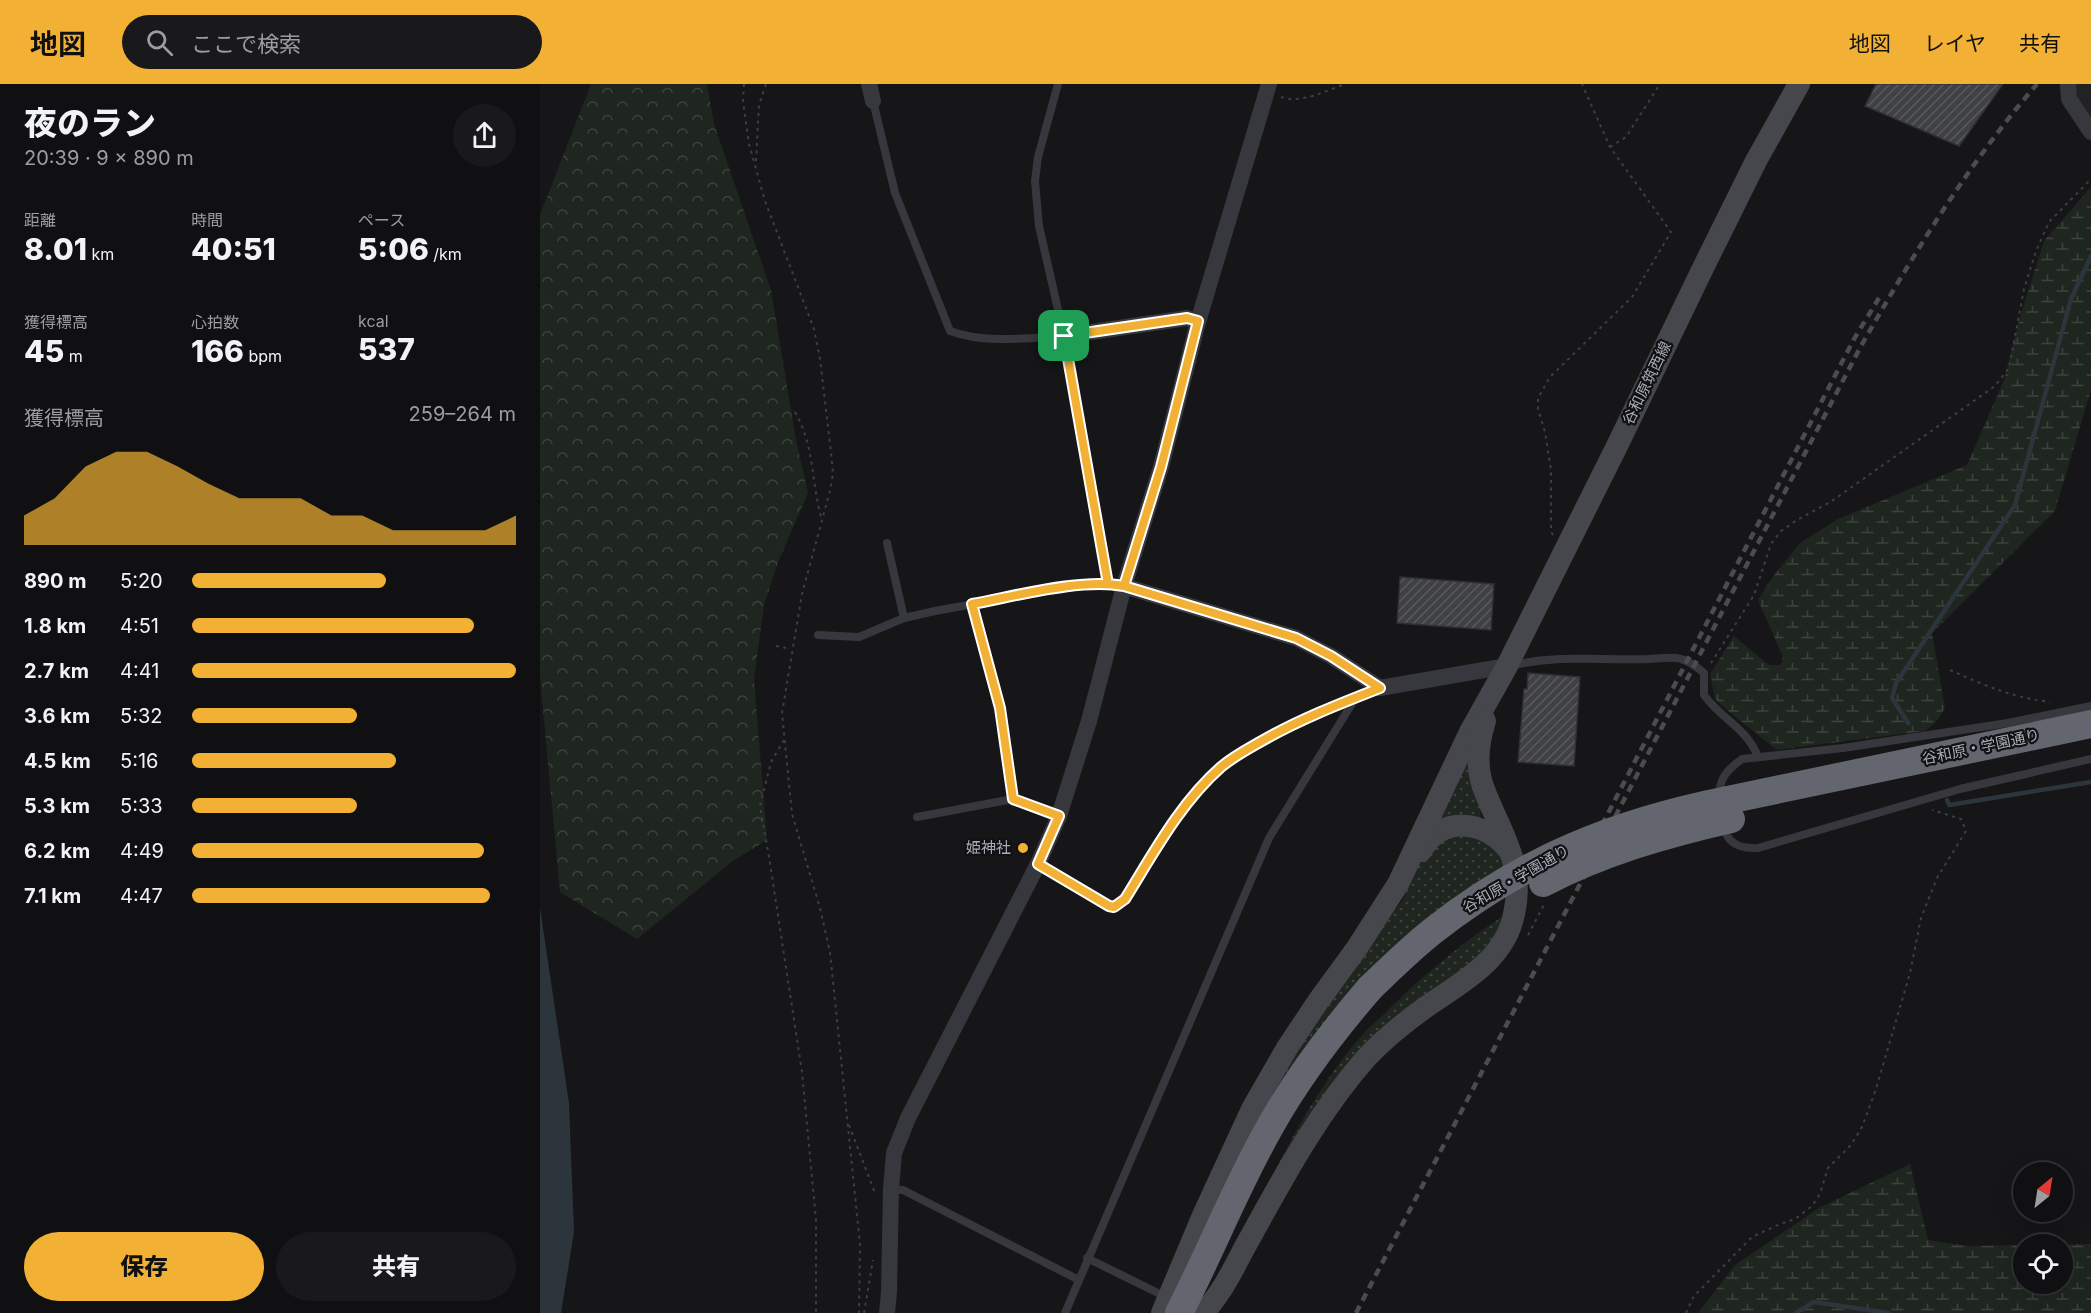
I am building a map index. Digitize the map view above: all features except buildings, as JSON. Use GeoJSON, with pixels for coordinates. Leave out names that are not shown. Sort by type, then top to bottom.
{"type":"FeatureCollection","features":[{"type":"Feature","properties":{"kind":"highway","name":"谷和原・学園通り"},"geometry":{"type":"LineString","coordinates":[[1182,1309],[1291,1127],[1377,995],[1500,907],[1569,870],[1729,809],[2091,724]]}},
{"type":"Feature","properties":{"kind":"highway","name":"谷和原・学園通り"},"geometry":{"type":"LineString","coordinates":[[1729,809],[2091,743]]}},
{"type":"Feature","properties":{"kind":"main road","name":"谷和原筑西線"},"geometry":{"type":"LineString","coordinates":[[1502,675],[1746,183],[1799,84]]}},
{"type":"Feature","properties":{"kind":"main road"},"geometry":{"type":"LineString","coordinates":[[1502,675],[1482,733],[1479,763],[1484,791],[1514,861],[1518,890],[1514,916],[1499,949],[1460,984],[1387,1037],[1353,1074],[1328,1106],[1214,1302],[1182,1309],[1204,1213],[1252,1109],[1287,1048],[1358,948],[1431,836],[1447,827],[1468,826],[1481,829],[1502,842],[1510,852]]}},
{"type":"Feature","properties":{"kind":"main road"},"geometry":{"type":"LineString","coordinates":[[1398,884],[1470,732],[1502,675]]}},
{"type":"Feature","properties":{"kind":"street"},"geometry":{"type":"LineString","coordinates":[[869,84],[873,101]]}},
{"type":"Feature","properties":{"kind":"street"},"geometry":{"type":"LineString","coordinates":[[2068,84],[2069,99],[2091,132]]}},
{"type":"Feature","properties":{"kind":"street"},"geometry":{"type":"LineString","coordinates":[[887,1313],[889,1292],[883,1192],[894,1153],[908,1118],[1038,864],[1059,816],[1089,721],[1116,585],[1161,467],[1198,321],[1267,88]]}},
{"type":"Feature","properties":{"kind":"street"},"geometry":{"type":"LineString","coordinates":[[1064,336],[1187,318],[1198,321]]}},
{"type":"Feature","properties":{"kind":"street"},"geometry":{"type":"LineString","coordinates":[[1116,585],[1296,638],[1331,656],[1380,688],[1502,675]]}},
{"type":"Feature","properties":{"kind":"lane"},"geometry":{"type":"LineString","coordinates":[[818,635],[859,637],[904,618],[972,604],[1085,584],[1116,585],[1039,226],[1035,181],[1038,157],[1058,84]]}},
{"type":"Feature","properties":{"kind":"lane"},"geometry":{"type":"LineString","coordinates":[[873,101],[895,193],[950,331],[998,339],[1064,336]]}},
{"type":"Feature","properties":{"kind":"lane"},"geometry":{"type":"LineString","coordinates":[[887,543],[904,618]]}},
{"type":"Feature","properties":{"kind":"lane"},"geometry":{"type":"LineString","coordinates":[[972,604],[1000,708],[1013,799]]}},
{"type":"Feature","properties":{"kind":"lane"},"geometry":{"type":"LineString","coordinates":[[1502,675],[1549,660],[1666,657],[1687,661],[1704,673],[1704,695],[1717,711],[1744,732],[1754,745],[1758,757]]}},
{"type":"Feature","properties":{"kind":"lane"},"geometry":{"type":"LineString","coordinates":[[1038,864],[1109,906],[1120,905],[1186,805],[1222,766],[1278,732],[1380,688]]}},
{"type":"Feature","properties":{"kind":"lane"},"geometry":{"type":"LineString","coordinates":[[1065,1313],[1269,838],[1356,697]]}},
{"type":"Feature","properties":{"kind":"lane"},"geometry":{"type":"LineString","coordinates":[[2091,706],[2008,723],[1843,748],[1742,759],[1728,769],[1722,777],[1719,788],[1720,810],[1724,832],[1735,845],[1744,849],[1758,848],[1960,789],[2091,759]]}},
{"type":"Feature","properties":{"kind":"lane"},"geometry":{"type":"LineString","coordinates":[[918,817],[1013,799],[1059,816]]}},
{"type":"Feature","properties":{"kind":"lane"},"geometry":{"type":"LineString","coordinates":[[883,1192],[903,1190],[1079,1280]]}},
{"type":"Feature","properties":{"kind":"lane"},"geometry":{"type":"LineString","coordinates":[[1087,1258],[1182,1309]]}},
{"type":"Feature","properties":{"kind":"path"},"geometry":{"type":"LineString","coordinates":[[744,84],[743,101],[749,144],[765,201],[814,329],[820,359],[833,474],[802,594],[782,713],[792,814],[828,940],[860,1244],[859,1313]]}},
{"type":"Feature","properties":{"kind":"path"},"geometry":{"type":"LineString","coordinates":[[756,164],[759,105],[766,84]]}},
{"type":"Feature","properties":{"kind":"path"},"geometry":{"type":"LineString","coordinates":[[1267,88],[1289,100],[1310,96],[1345,84]]}},
{"type":"Feature","properties":{"kind":"path"},"geometry":{"type":"LineString","coordinates":[[1564,552],[1551,532],[1551,470],[1545,432],[1538,409],[1538,398],[1550,377],[1632,297],[1671,232],[1610,147],[1582,84]]}},
{"type":"Feature","properties":{"kind":"path"},"geometry":{"type":"LineString","coordinates":[[1610,147],[1626,137],[1660,84]]}},
{"type":"Feature","properties":{"kind":"path"},"geometry":{"type":"LineString","coordinates":[[1704,673],[1754,595],[1771,544],[1781,531],[1832,501],[1995,386],[2009,368],[2025,289],[2044,232],[2049,222],[2091,179]]}},
{"type":"Feature","properties":{"kind":"path"},"geometry":{"type":"LineString","coordinates":[[795,412],[809,443],[816,502],[822,520]]}},
{"type":"Feature","properties":{"kind":"path"},"geometry":{"type":"LineString","coordinates":[[776,646],[786,648]]}},
{"type":"Feature","properties":{"kind":"path"},"geometry":{"type":"LineString","coordinates":[[1950,670],[2002,693],[2052,702]]}},
{"type":"Feature","properties":{"kind":"path"},"geometry":{"type":"LineString","coordinates":[[784,739],[771,762],[760,806],[802,1071],[816,1220],[816,1313]]}},
{"type":"Feature","properties":{"kind":"path"},"geometry":{"type":"LineString","coordinates":[[1686,1313],[1694,1296],[1752,1237],[1794,1219],[1812,1206],[1820,1194],[1828,1168],[1851,1145],[1862,1127],[1876,1089],[1910,973],[1921,918],[1937,878],[1966,831],[1961,819],[1936,812],[1918,802]]}},
{"type":"Feature","properties":{"kind":"path"},"geometry":{"type":"LineString","coordinates":[[1526,938],[1548,898]]}},
{"type":"Feature","properties":{"kind":"path"},"geometry":{"type":"LineString","coordinates":[[848,1124],[883,1192]]}},
{"type":"Feature","properties":{"kind":"path"},"geometry":{"type":"LineString","coordinates":[[864,1313],[874,1252]]}},
{"type":"Feature","properties":{"kind":"shaded area"},"geometry":{"type":"Polygon","coordinates":[[[2076,84],[2091,84],[2091,120],[2076,98],[2076,84]]]}},
{"type":"Feature","properties":{"kind":"shaded area"},"geometry":{"type":"Polygon","coordinates":[[[540,908],[569,1103],[574,1232],[561,1313],[540,1313],[540,908]]]}},
{"type":"Feature","properties":{"kind":"green space"},"geometry":{"type":"Polygon","coordinates":[[[591,84],[707,84],[714,124],[771,290],[796,440],[808,493],[778,562],[764,605],[754,679],[767,840],[734,860],[637,939],[560,892],[540,677],[540,215],[591,84]]]}},
{"type":"Feature","properties":{"kind":"green space"},"geometry":{"type":"Polygon","coordinates":[[[2091,187],[2091,390],[2055,511],[1932,633],[1945,708],[1936,722],[1925,731],[1777,750],[1715,699],[1710,674],[1734,636],[1769,665],[1781,665],[1783,657],[1758,600],[1771,579],[1800,543],[1838,519],[1967,465],[2004,380],[2020,317],[2044,241],[2091,187]]]}},
{"type":"Feature","properties":{"kind":"green space"},"geometry":{"type":"Polygon","coordinates":[[[1470,758],[1480,796],[1481,822],[1433,828],[1470,758]]]}},
{"type":"Feature","properties":{"kind":"green space"},"geometry":{"type":"Polygon","coordinates":[[[1457,832],[1494,841],[1508,869],[1480,886],[1239,1147],[1348,969],[1402,901],[1424,853],[1457,832]]]}},
{"type":"Feature","properties":{"kind":"green space"},"geometry":{"type":"Polygon","coordinates":[[[1509,912],[1488,953],[1402,1020],[1246,1228],[1299,1126],[1347,1054],[1368,1029],[1419,981],[1509,912]]]}},
{"type":"Feature","properties":{"kind":"green space"},"geometry":{"type":"Polygon","coordinates":[[[1910,1164],[1928,1240],[1969,1246],[2013,1245],[2013,1294],[2073,1294],[2073,1244],[2091,1244],[2091,1313],[1698,1313],[1735,1265],[1819,1208],[1910,1164]]]}},
{"type":"Feature","properties":{"kind":"waterway"},"geometry":{"type":"LineString","coordinates":[[1908,723],[1892,698],[1896,683],[2015,505],[2071,299],[2091,256]]}},
{"type":"Feature","properties":{"kind":"waterway"},"geometry":{"type":"LineString","coordinates":[[1947,800],[1949,805],[2091,782]]}},
{"type":"Feature","properties":{"kind":"waterway"},"geometry":{"type":"LineString","coordinates":[[1796,1313],[1814,1302],[1889,1313]]}},
{"type":"Feature","properties":{"kind":"railway"},"geometry":{"type":"LineString","coordinates":[[1356,1313],[1861,346],[1965,178],[2037,84]]}},
{"type":"Feature","properties":{"kind":"railway"},"geometry":{"type":"LineString","coordinates":[[1589,850],[1854,339],[1879,298]]}},
{"type":"Feature","properties":{"kind":"place","name":"姫神社"},"geometry":{"type":"Point","coordinates":[1023,848]}},
{"type":"Feature","properties":{"kind":"route"},"geometry":{"type":"LineString","coordinates":[[1064,336],[1108,584],[1124,586],[1296,638],[1331,656],[1380,688],[1308,717],[1278,732],[1222,766],[1191,799],[1125,899],[1120,905],[1114,907],[1038,864],[1059,816],[1013,799],[1000,708],[972,604],[1085,584],[1124,586],[1161,467],[1198,321],[1187,318],[1064,336]]}}]}
